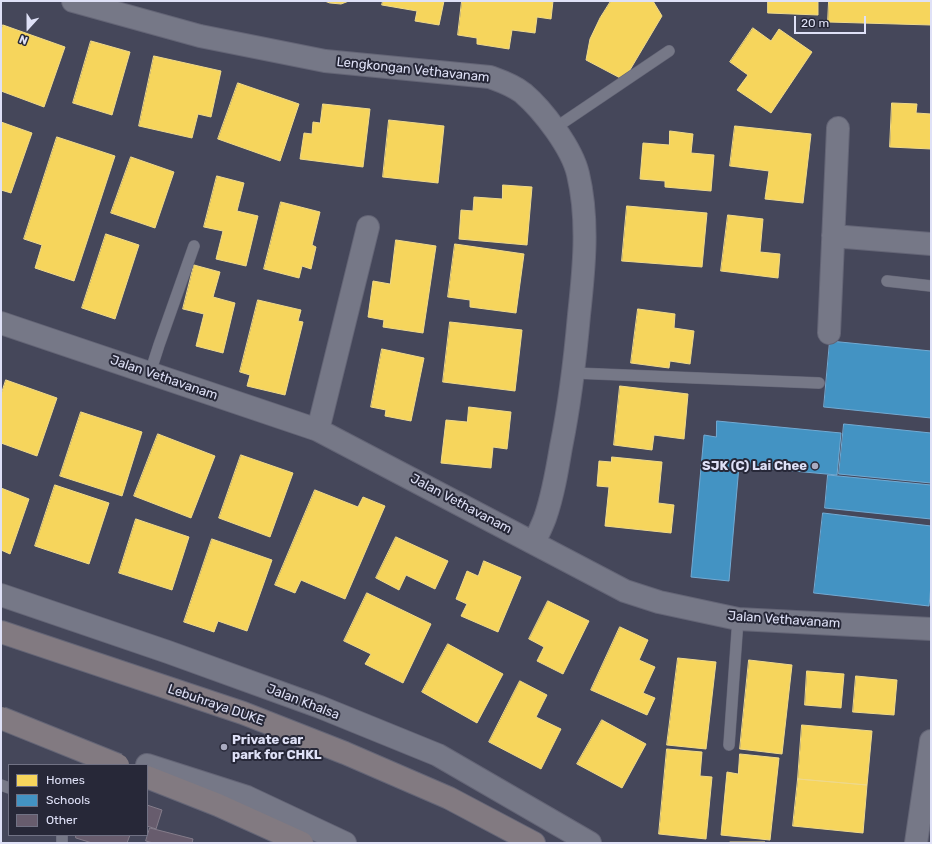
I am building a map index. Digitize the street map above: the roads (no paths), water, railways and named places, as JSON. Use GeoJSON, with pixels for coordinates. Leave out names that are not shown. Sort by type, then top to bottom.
{"type":"FeatureCollection","features":[{"type":"Feature","properties":{"kind":"highway","name":"Lebuhraya DUKE"},"geometry":{"type":"LineString","coordinates":[[1,632],[244,713],[345,753],[449,798],[534,843]]}},
{"type":"Feature","properties":{"kind":"highway"},"geometry":{"type":"LineString","coordinates":[[1,718],[116,764]]}},
{"type":"Feature","properties":{"kind":"highway"},"geometry":{"type":"LineString","coordinates":[[148,776],[218,805],[302,843]]}},
{"type":"Feature","properties":{"kind":"street","name":"Lengkongan Vethavanam"},"geometry":{"type":"LineString","coordinates":[[73,1],[200,36],[325,61],[490,77],[506,83],[522,92],[555,128],[569,152],[578,173],[584,211],[582,284],[574,373],[553,489],[545,518],[534,543]]}},
{"type":"Feature","properties":{"kind":"street"},"geometry":{"type":"LineString","coordinates":[[829,333],[838,128]]}},
{"type":"Feature","properties":{"kind":"street"},"geometry":{"type":"LineString","coordinates":[[318,430],[368,228]]}},
{"type":"Feature","properties":{"kind":"street"},"geometry":{"type":"LineString","coordinates":[[834,236],[931,244]]}},
{"type":"Feature","properties":{"kind":"street","name":"Jalan Vethavanam"},"geometry":{"type":"LineString","coordinates":[[1,323],[318,430],[625,591],[659,602],[738,619],[931,629]]}},
{"type":"Feature","properties":{"kind":"street","name":"Jalan Khalsa"},"geometry":{"type":"LineString","coordinates":[[1,595],[168,652],[306,702],[438,755],[590,843]]}},
{"type":"Feature","properties":{"kind":"street"},"geometry":{"type":"LineString","coordinates":[[1,722],[49,734],[143,764]]}},
{"type":"Feature","properties":{"kind":"street"},"geometry":{"type":"LineString","coordinates":[[922,838],[931,741]]}},
{"type":"Feature","properties":{"kind":"street"},"geometry":{"type":"LineString","coordinates":[[148,766],[247,797],[345,843]]}},
{"type":"Feature","properties":{"kind":"lane"},"geometry":{"type":"LineString","coordinates":[[555,128],[669,51]]}},
{"type":"Feature","properties":{"kind":"lane"},"geometry":{"type":"LineString","coordinates":[[150,373],[194,246]]}},
{"type":"Feature","properties":{"kind":"lane"},"geometry":{"type":"LineString","coordinates":[[887,282],[931,286]]}},
{"type":"Feature","properties":{"kind":"lane"},"geometry":{"type":"LineString","coordinates":[[574,373],[818,383]]}},
{"type":"Feature","properties":{"kind":"lane"},"geometry":{"type":"LineString","coordinates":[[729,745],[738,619]]}},
{"type":"Feature","properties":{"kind":"place","name":"SJK (C) Lai Chee"},"geometry":{"type":"Point","coordinates":[815,466]}},
{"type":"Feature","properties":{"kind":"place","name":"Private car park for CHKL"},"geometry":{"type":"Point","coordinates":[224,747]}}]}
